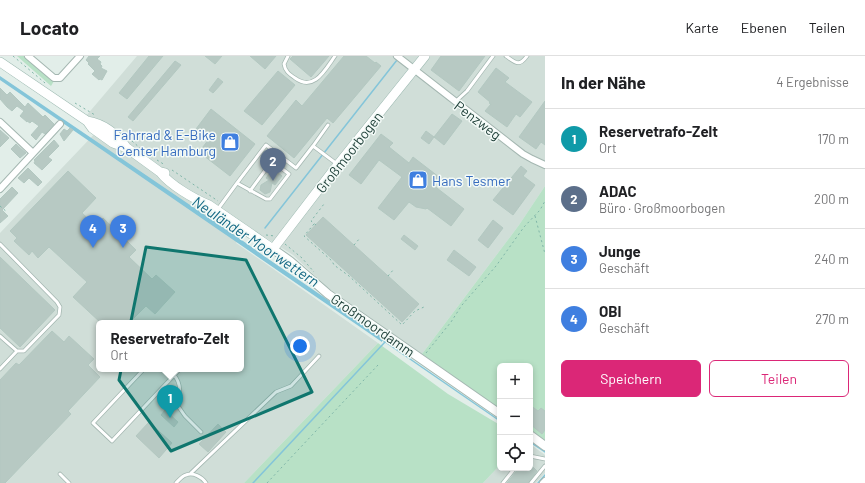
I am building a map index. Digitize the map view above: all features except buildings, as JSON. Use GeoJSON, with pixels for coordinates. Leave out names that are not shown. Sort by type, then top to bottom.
{"type":"FeatureCollection","features":[{"type":"Feature","properties":{"kind":"main road","name":"Großmoorbogen"},"geometry":{"type":"LineString","coordinates":[[273,249],[425,56]]}},
{"type":"Feature","properties":{"kind":"main road","name":"Großmoordamm"},"geometry":{"type":"LineString","coordinates":[[0,57],[36,86]]}},
{"type":"Feature","properties":{"kind":"main road","name":"Großmoordamm"},"geometry":{"type":"LineString","coordinates":[[0,62],[87,121],[92,128],[113,143],[127,148],[163,169],[170,174],[174,181],[200,202],[216,206],[273,249]]}},
{"type":"Feature","properties":{"kind":"main road","name":"Großmoordamm"},"geometry":{"type":"LineString","coordinates":[[87,121],[99,123],[118,136],[127,148]]}},
{"type":"Feature","properties":{"kind":"street"},"geometry":{"type":"LineString","coordinates":[[28,56],[54,78],[60,78],[80,56]]}},
{"type":"Feature","properties":{"kind":"street","name":"Penzweg"},"geometry":{"type":"LineString","coordinates":[[399,58],[523,154],[545,165]]}},
{"type":"Feature","properties":{"kind":"street"},"geometry":{"type":"LineString","coordinates":[[0,122],[33,153]]}},
{"type":"Feature","properties":{"kind":"street"},"geometry":{"type":"LineString","coordinates":[[0,190],[60,124]]}},
{"type":"Feature","properties":{"kind":"street","name":"Großmoordamm"},"geometry":{"type":"LineString","coordinates":[[273,249],[290,261],[328,294],[497,412]]}},
{"type":"Feature","properties":{"kind":"street"},"geometry":{"type":"LineString","coordinates":[[533,437],[545,446]]}},
{"type":"Feature","properties":{"kind":"lane"},"geometry":{"type":"LineString","coordinates":[[288,56],[284,64],[287,72],[298,80],[310,83],[315,81],[322,74],[335,56]]}},
{"type":"Feature","properties":{"kind":"lane"},"geometry":{"type":"LineString","coordinates":[[455,102],[467,91],[493,56]]}},
{"type":"Feature","properties":{"kind":"lane"},"geometry":{"type":"LineString","coordinates":[[506,56],[519,63],[522,62],[527,56]]}},
{"type":"Feature","properties":{"kind":"lane"},"geometry":{"type":"LineString","coordinates":[[216,206],[237,183],[266,145],[296,168],[328,125]]}},
{"type":"Feature","properties":{"kind":"lane"},"geometry":{"type":"LineString","coordinates":[[313,146],[338,165]]}},
{"type":"Feature","properties":{"kind":"lane"},"geometry":{"type":"LineString","coordinates":[[237,183],[250,191],[266,199],[270,199],[289,174],[272,161],[250,191]]}},
{"type":"Feature","properties":{"kind":"lane"},"geometry":{"type":"LineString","coordinates":[[0,244],[60,306],[59,315],[24,351],[17,351],[0,336]]}},
{"type":"Feature","properties":{"kind":"lane"},"geometry":{"type":"LineString","coordinates":[[0,369],[17,351]]}},
{"type":"Feature","properties":{"kind":"lane"},"geometry":{"type":"LineString","coordinates":[[191,474],[276,392],[291,386],[319,356]]}},
{"type":"Feature","properties":{"kind":"lane"},"geometry":{"type":"LineString","coordinates":[[141,372],[93,423],[112,441],[177,372]]}},
{"type":"Feature","properties":{"kind":"lane"},"geometry":{"type":"LineString","coordinates":[[174,375],[177,378],[181,393],[178,406],[185,416],[201,432]]}},
{"type":"Feature","properties":{"kind":"lane"},"geometry":{"type":"LineString","coordinates":[[533,457],[545,459]]}},
{"type":"Feature","properties":{"kind":"lane"},"geometry":{"type":"LineString","coordinates":[[531,483],[545,466]]}},
{"type":"Feature","properties":{"kind":"lane"},"geometry":{"type":"LineString","coordinates":[[503,483],[513,471]]}},
{"type":"Feature","properties":{"kind":"lane"},"geometry":{"type":"LineString","coordinates":[[60,474],[69,483]]}},
{"type":"Feature","properties":{"kind":"lane"},"geometry":{"type":"LineString","coordinates":[[176,483],[185,475],[191,474],[203,478],[206,483]]}},
{"type":"Feature","properties":{"kind":"path"},"geometry":{"type":"LineString","coordinates":[[13,56],[47,85]]}},
{"type":"Feature","properties":{"kind":"path"},"geometry":{"type":"LineString","coordinates":[[70,100],[99,118]]}},
{"type":"Feature","properties":{"kind":"path"},"geometry":{"type":"LineString","coordinates":[[128,138],[144,151]]}},
{"type":"Feature","properties":{"kind":"path"},"geometry":{"type":"LineString","coordinates":[[156,159],[163,169]]}},
{"type":"Feature","properties":{"kind":"path"},"geometry":{"type":"LineString","coordinates":[[172,170],[216,206]]}},
{"type":"Feature","properties":{"kind":"path"},"geometry":{"type":"LineString","coordinates":[[424,362],[427,351],[451,322],[462,305],[496,266],[545,201]]}},
{"type":"Feature","properties":{"kind":"path"},"geometry":{"type":"LineString","coordinates":[[324,204],[310,221],[315,224],[304,236],[332,261],[335,266],[349,276],[402,325],[415,311],[424,307]]}},
{"type":"Feature","properties":{"kind":"path"},"geometry":{"type":"LineString","coordinates":[[0,206],[7,212]]}},
{"type":"Feature","properties":{"kind":"path"},"geometry":{"type":"LineString","coordinates":[[535,215],[545,254]]}},
{"type":"Feature","properties":{"kind":"path"},"geometry":{"type":"LineString","coordinates":[[263,234],[273,235],[290,246]]}},
{"type":"Feature","properties":{"kind":"path"},"geometry":{"type":"LineString","coordinates":[[354,245],[360,238]]}},
{"type":"Feature","properties":{"kind":"path"},"geometry":{"type":"LineString","coordinates":[[388,276],[394,269]]}},
{"type":"Feature","properties":{"kind":"path"},"geometry":{"type":"LineString","coordinates":[[267,483],[378,366]]}},
{"type":"Feature","properties":{"kind":"highlighted area"},"geometry":{"type":"Polygon","coordinates":[[[146,247],[246,260],[312,392],[171,451],[119,380],[146,247]]]}},
{"type":"Feature","properties":{"kind":"shaded area"},"geometry":{"type":"Polygon","coordinates":[[[137,56],[545,56],[545,186],[519,225],[422,354],[327,287],[293,255],[249,227],[236,243],[378,343],[244,483],[0,483],[0,233],[101,127],[86,116],[137,56]]]}},
{"type":"Feature","properties":{"kind":"shaded area"},"geometry":{"type":"Polygon","coordinates":[[[533,446],[545,455],[545,473],[536,483],[483,483],[497,468],[497,471],[533,471],[533,446]]]}},
{"type":"Feature","properties":{"kind":"green space"},"geometry":{"type":"Polygon","coordinates":[[[17,56],[25,56],[54,81],[51,86],[17,56]]]}},
{"type":"Feature","properties":{"kind":"green space"},"geometry":{"type":"Polygon","coordinates":[[[545,186],[545,440],[533,432],[533,363],[497,363],[497,407],[422,354],[519,225],[545,186]]]}},
{"type":"Feature","properties":{"kind":"green space"},"geometry":{"type":"Polygon","coordinates":[[[378,343],[448,394],[497,423],[497,468],[483,483],[244,483],[378,343]]]}},
{"type":"Feature","properties":{"kind":"water"},"geometry":{"type":"Polygon","coordinates":[[[0,76],[382,337],[382,342],[0,80],[0,76]]]}},
{"type":"Feature","properties":{"kind":"waterway"},"geometry":{"type":"LineString","coordinates":[[265,228],[397,60]]}},
{"type":"Feature","properties":{"kind":"waterway","name":"Neuländer Moorwettern"},"geometry":{"type":"LineString","coordinates":[[381,339],[497,419]]}},
{"type":"Feature","properties":{"kind":"waterway"},"geometry":{"type":"LineString","coordinates":[[253,483],[385,342]]}},
{"type":"Feature","properties":{"kind":"waterway","name":"Neuländer Moorwettern"},"geometry":{"type":"LineString","coordinates":[[533,444],[545,452]]}},
{"type":"Feature","properties":{"kind":"waterway"},"geometry":{"type":"LineString","coordinates":[[538,483],[545,475]]}},
{"type":"Feature","properties":{"kind":"place","name":"Fahrrad & E-Bike Center Hamburg"},"geometry":{"type":"Point","coordinates":[230,142]}},
{"type":"Feature","properties":{"kind":"place","name":"Hans Tesmer"},"geometry":{"type":"Point","coordinates":[418,180]}},
{"type":"Feature","properties":{"kind":"place","name":"ADAC"},"geometry":{"type":"Point","coordinates":[273,181]}},
{"type":"Feature","properties":{"kind":"place","name":"OBI"},"geometry":{"type":"Point","coordinates":[93,248]}},
{"type":"Feature","properties":{"kind":"place","name":"Junge"},"geometry":{"type":"Point","coordinates":[123,248]}},
{"type":"Feature","properties":{"kind":"place","name":"Reservetrafo-Zelt"},"geometry":{"type":"Point","coordinates":[170,418]}}]}
